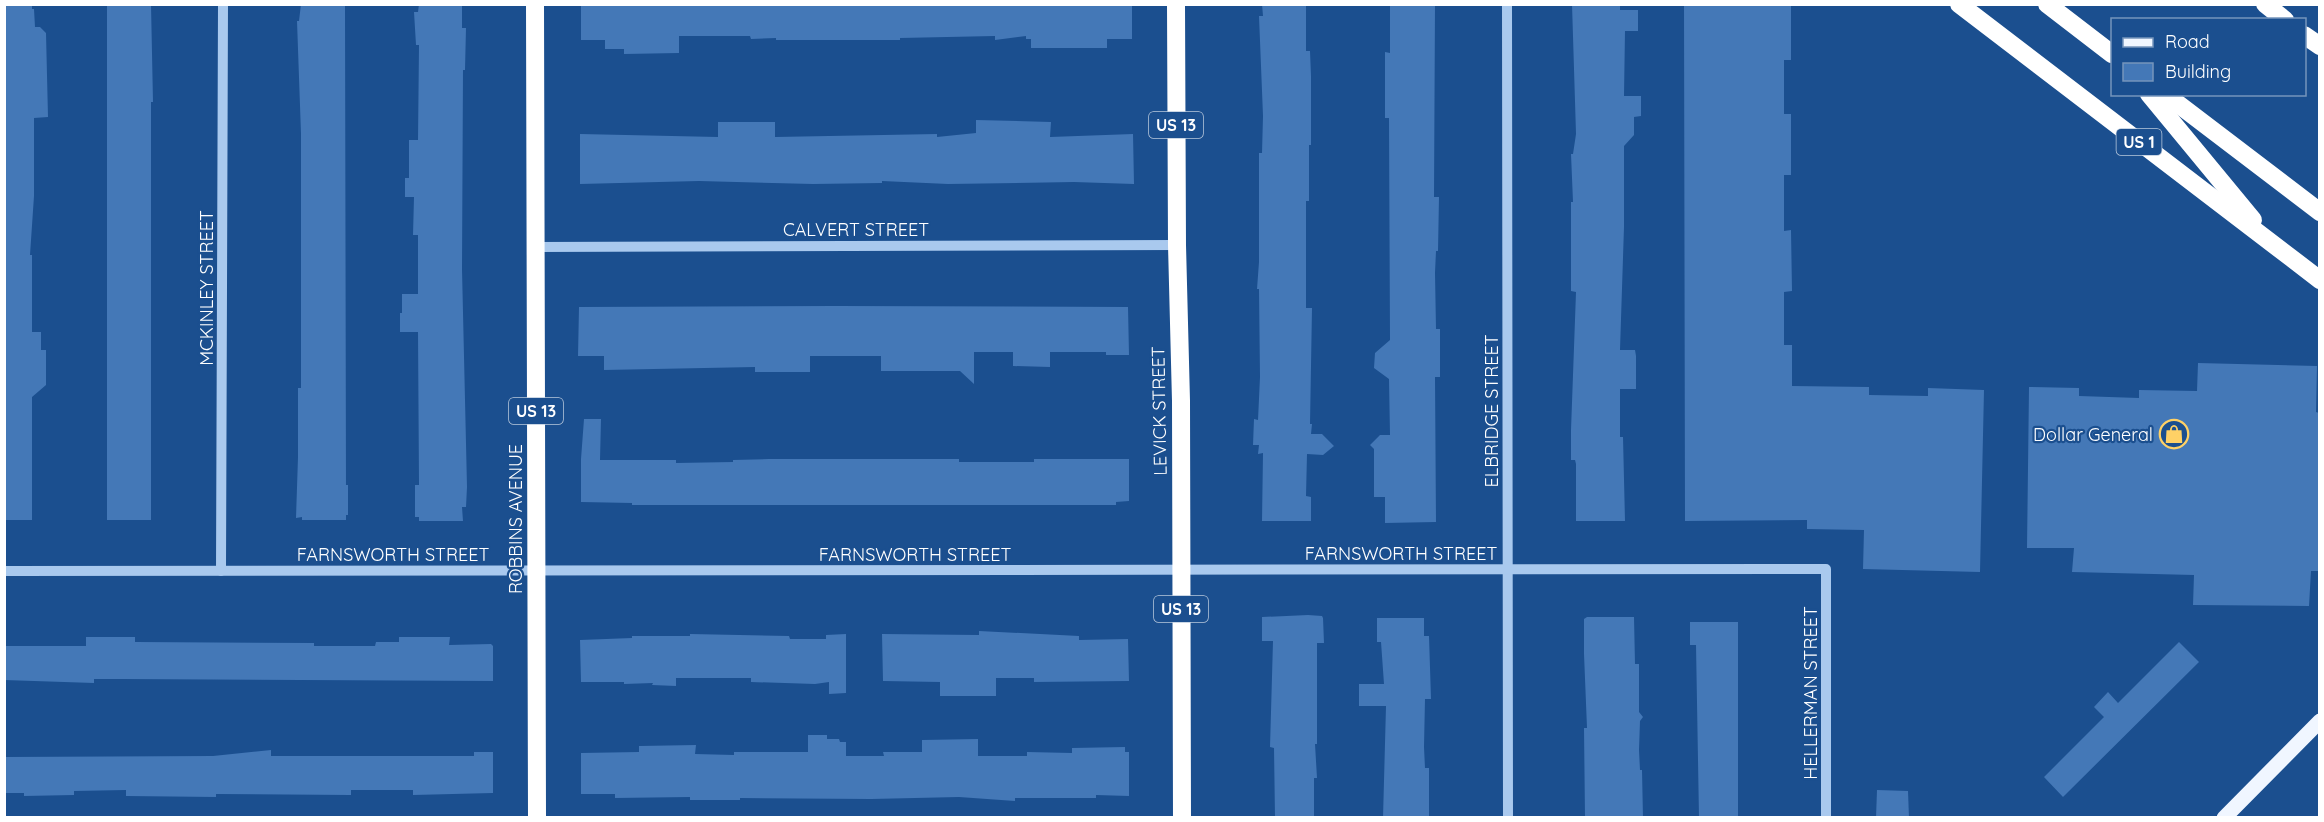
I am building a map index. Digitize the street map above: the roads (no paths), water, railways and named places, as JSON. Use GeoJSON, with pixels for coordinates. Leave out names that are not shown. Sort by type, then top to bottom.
{"type":"FeatureCollection","features":[{"type":"Feature","properties":{"kind":"highway","name":"ROBBINS AVENUE"},"geometry":{"type":"LineString","coordinates":[[536,4],[537,818]]}},
{"type":"Feature","properties":{"kind":"highway","name":"LEVICK STREET"},"geometry":{"type":"LineString","coordinates":[[1176,4],[1176,245],[1181,401],[1182,818]]}},
{"type":"Feature","properties":{"kind":"highway","name":"US 1"},"geometry":{"type":"LineString","coordinates":[[1959,4],[2319,280]]}},
{"type":"Feature","properties":{"kind":"highway"},"geometry":{"type":"LineString","coordinates":[[2047,4],[2111,53]]}},
{"type":"Feature","properties":{"kind":"highway"},"geometry":{"type":"LineString","coordinates":[[2265,4],[2282,18]]}},
{"type":"Feature","properties":{"kind":"highway"},"geometry":{"type":"LineString","coordinates":[[2306,36],[2319,46]]}},
{"type":"Feature","properties":{"kind":"highway"},"geometry":{"type":"LineString","coordinates":[[2151,96],[2273,244]]}},
{"type":"Feature","properties":{"kind":"highway"},"geometry":{"type":"LineString","coordinates":[[2168,96],[2319,212]]}},
{"type":"Feature","properties":{"kind":"main road"},"geometry":{"type":"LineString","coordinates":[[2224,818],[2319,721]]}},
{"type":"Feature","properties":{"kind":"street","name":"MCKINLEY STREET"},"geometry":{"type":"LineString","coordinates":[[221,571],[223,4]]}},
{"type":"Feature","properties":{"kind":"street","name":"ELBRIDGE STREET"},"geometry":{"type":"LineString","coordinates":[[1507,4],[1508,818]]}},
{"type":"Feature","properties":{"kind":"street","name":"CALVERT STREET"},"geometry":{"type":"LineString","coordinates":[[536,247],[1176,245]]}},
{"type":"Feature","properties":{"kind":"street","name":"FARNSWORTH STREET"},"geometry":{"type":"LineString","coordinates":[[4,571],[1826,569]]}},
{"type":"Feature","properties":{"kind":"street","name":"HELLERMAN STREET"},"geometry":{"type":"LineString","coordinates":[[1826,569],[1826,818]]}},
{"type":"Feature","properties":{"kind":"place","name":"Dollar General"},"geometry":{"type":"Point","coordinates":[2174,434]}}]}
